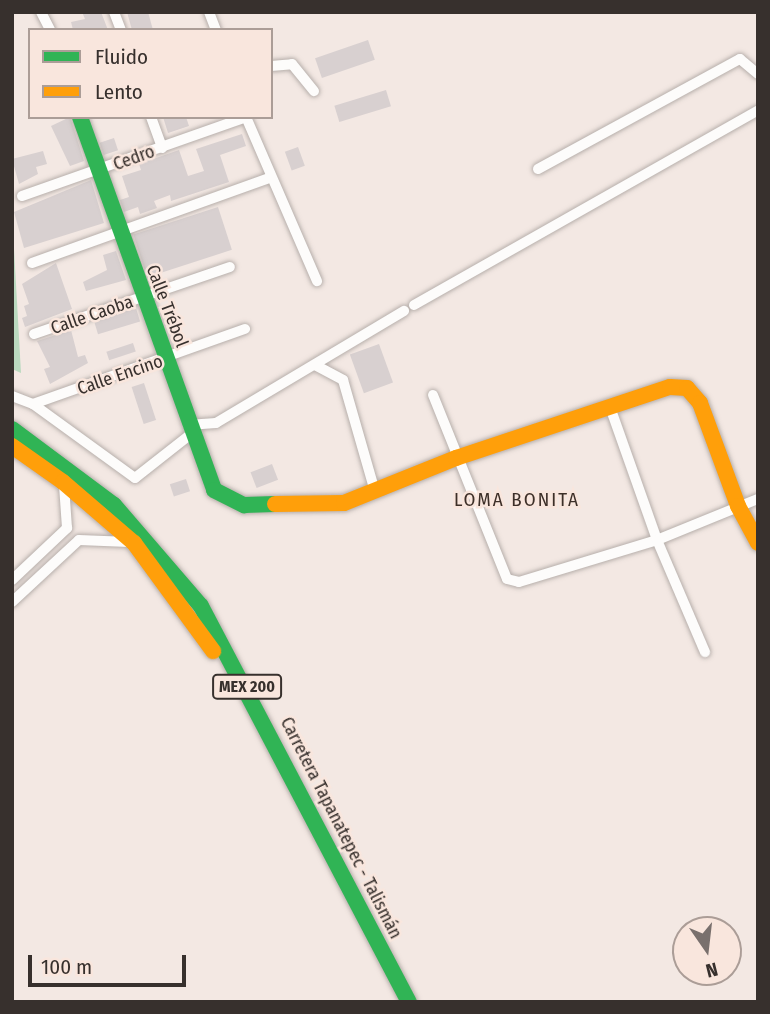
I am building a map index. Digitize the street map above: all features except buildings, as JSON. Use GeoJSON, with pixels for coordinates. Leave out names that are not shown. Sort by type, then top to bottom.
{"type":"FeatureCollection","features":[{"type":"Feature","properties":{"kind":"main road","name":"Calle Trébol"},"geometry":{"type":"LineString","coordinates":[[81,119],[189,430],[214,490],[230,501],[244,505],[344,503],[374,488]]}},
{"type":"Feature","properties":{"kind":"main road"},"geometry":{"type":"LineString","coordinates":[[374,488],[670,387],[687,388],[699,403],[738,506],[758,544]]}},
{"type":"Feature","properties":{"kind":"main road","name":"Carretera Tapanatepec - Talismán"},"geometry":{"type":"LineString","coordinates":[[12,429],[114,505],[201,606],[408,1002]]}},
{"type":"Feature","properties":{"kind":"main road","name":"Carretera Tapanatepec - Talismán"},"geometry":{"type":"LineString","coordinates":[[12,446],[63,482],[134,543],[207,640],[394,1002]]}},
{"type":"Feature","properties":{"kind":"street"},"geometry":{"type":"LineString","coordinates":[[41,12],[49,28]]}},
{"type":"Feature","properties":{"kind":"street"},"geometry":{"type":"LineString","coordinates":[[538,169],[740,59],[758,74]]}},
{"type":"Feature","properties":{"kind":"street"},"geometry":{"type":"LineString","coordinates":[[273,66],[292,64],[314,91]]}},
{"type":"Feature","properties":{"kind":"street"},"geometry":{"type":"LineString","coordinates":[[12,396],[33,404],[135,478],[189,430],[216,423],[409,308],[758,110]]}},
{"type":"Feature","properties":{"kind":"street"},"geometry":{"type":"LineString","coordinates":[[152,119],[162,148]]}},
{"type":"Feature","properties":{"kind":"street","name":"Cedro"},"geometry":{"type":"LineString","coordinates":[[22,196],[241,119]]}},
{"type":"Feature","properties":{"kind":"street"},"geometry":{"type":"LineString","coordinates":[[247,119],[269,178],[317,281]]}},
{"type":"Feature","properties":{"kind":"street"},"geometry":{"type":"LineString","coordinates":[[32,263],[216,200],[269,178]]}},
{"type":"Feature","properties":{"kind":"street","name":"Calle Caoba"},"geometry":{"type":"LineString","coordinates":[[34,334],[230,267]]}},
{"type":"Feature","properties":{"kind":"street","name":"Calle Encino"},"geometry":{"type":"LineString","coordinates":[[33,404],[245,329]]}},
{"type":"Feature","properties":{"kind":"street"},"geometry":{"type":"LineString","coordinates":[[315,365],[343,380],[374,488]]}},
{"type":"Feature","properties":{"kind":"street"},"geometry":{"type":"LineString","coordinates":[[433,395],[456,458],[507,579],[519,582],[657,540],[758,499]]}},
{"type":"Feature","properties":{"kind":"street"},"geometry":{"type":"LineString","coordinates":[[610,407],[657,540],[705,652]]}},
{"type":"Feature","properties":{"kind":"street"},"geometry":{"type":"LineString","coordinates":[[63,482],[67,528],[79,540],[134,543]]}},
{"type":"Feature","properties":{"kind":"street"},"geometry":{"type":"LineString","coordinates":[[12,580],[67,528]]}},
{"type":"Feature","properties":{"kind":"street"},"geometry":{"type":"LineString","coordinates":[[12,602],[79,540]]}},
{"type":"Feature","properties":{"kind":"green space"},"geometry":{"type":"Polygon","coordinates":[[[12,213],[21,373],[12,369],[12,213]]]}},
{"type":"Feature","properties":{"kind":"traffic: fast"},"geometry":{"type":"LineString","coordinates":[[81,119],[214,490],[244,505],[275,504]]}},
{"type":"Feature","properties":{"kind":"traffic: fast"},"geometry":{"type":"LineString","coordinates":[[12,429],[114,505],[201,606],[409,1002]]}},
{"type":"Feature","properties":{"kind":"traffic: slow"},"geometry":{"type":"LineString","coordinates":[[275,504],[344,503],[456,458],[670,387],[687,388],[700,403],[738,506],[758,543]]}},
{"type":"Feature","properties":{"kind":"traffic: slow"},"geometry":{"type":"LineString","coordinates":[[12,446],[63,482],[134,543],[213,651]]}},
{"type":"Feature","properties":{"kind":"district","name":"LOMA BONITA"},"geometry":{"type":"Point","coordinates":[517,500]}}]}
